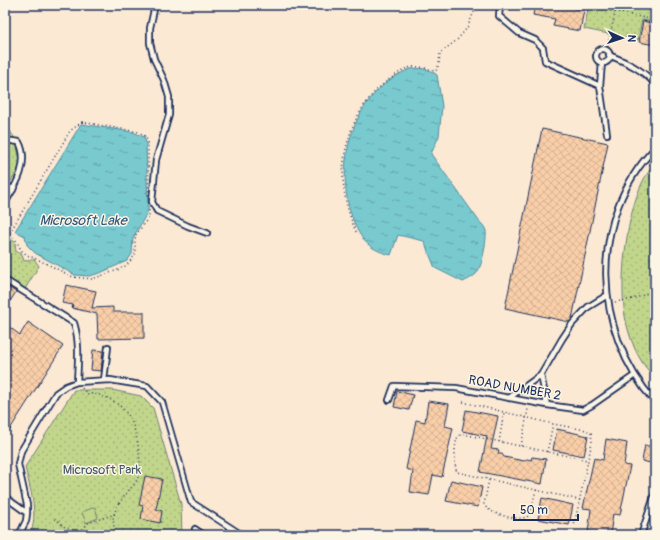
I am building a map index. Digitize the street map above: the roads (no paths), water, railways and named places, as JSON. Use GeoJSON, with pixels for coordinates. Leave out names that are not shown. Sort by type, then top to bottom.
{"type":"FeatureCollection","features":[{"type":"Feature","properties":{"kind":"lane"},"geometry":{"type":"LineString","coordinates":[[155,5],[150,28],[150,43],[154,60],[164,80],[169,97],[169,115],[156,160],[152,202],[157,211],[188,226],[207,233]]}},
{"type":"Feature","properties":{"kind":"lane"},"geometry":{"type":"LineString","coordinates":[[500,5],[499,16],[519,33],[535,40],[543,48],[545,61],[600,86]]}},
{"type":"Feature","properties":{"kind":"lane"},"geometry":{"type":"LineString","coordinates":[[602,63],[597,60],[596,55],[599,50],[605,50],[645,73],[655,84]]}},
{"type":"Feature","properties":{"kind":"lane"},"geometry":{"type":"LineString","coordinates":[[602,63],[607,62],[608,53]]}},
{"type":"Feature","properties":{"kind":"lane"},"geometry":{"type":"LineString","coordinates":[[602,63],[600,86],[607,134]]}},
{"type":"Feature","properties":{"kind":"lane"},"geometry":{"type":"LineString","coordinates":[[5,140],[19,142],[22,152],[22,169],[13,190],[5,202]]}},
{"type":"Feature","properties":{"kind":"lane"},"geometry":{"type":"LineString","coordinates":[[655,148],[646,157],[629,183],[614,218],[606,257],[606,296],[616,337],[629,366],[646,393],[655,402]]}},
{"type":"Feature","properties":{"kind":"lane"},"geometry":{"type":"LineString","coordinates":[[5,184],[13,190]]}},
{"type":"Feature","properties":{"kind":"lane"},"geometry":{"type":"LineString","coordinates":[[5,280],[74,323],[78,346],[77,382]]}},
{"type":"Feature","properties":{"kind":"lane"},"geometry":{"type":"LineString","coordinates":[[509,398],[541,375],[572,324],[588,307],[606,296]]}},
{"type":"Feature","properties":{"kind":"lane"},"geometry":{"type":"LineString","coordinates":[[104,380],[108,347]]}},
{"type":"Feature","properties":{"kind":"lane"},"geometry":{"type":"LineString","coordinates":[[541,375],[548,405]]}},
{"type":"Feature","properties":{"kind":"lane","name":"ROAD NUMBER 2"},"geometry":{"type":"LineString","coordinates":[[389,400],[394,386],[456,388],[583,410],[635,375]]}},
{"type":"Feature","properties":{"kind":"lane"},"geometry":{"type":"LineString","coordinates":[[19,535],[28,513],[18,464],[21,451],[56,393],[66,386],[77,382],[110,380],[147,386],[162,402],[191,502],[242,535]]}},
{"type":"Feature","properties":{"kind":"lane"},"geometry":{"type":"LineString","coordinates":[[642,535],[655,494]]}},
{"type":"Feature","properties":{"kind":"lane"},"geometry":{"type":"LineString","coordinates":[[5,497],[28,513]]}},
{"type":"Feature","properties":{"kind":"lane"},"geometry":{"type":"LineString","coordinates":[[195,529],[204,535]]}},
{"type":"Feature","properties":{"kind":"water"},"geometry":{"type":"Polygon","coordinates":[[[410,69],[424,69],[437,75],[442,106],[439,136],[431,154],[486,231],[484,254],[478,271],[476,274],[463,282],[435,268],[424,241],[398,235],[391,255],[375,249],[365,241],[357,229],[351,214],[346,193],[345,172],[347,150],[353,130],[362,110],[375,93],[391,79],[410,69]]]}},
{"type":"Feature","properties":{"kind":"water","name":"Microsoft Lake"},"geometry":{"type":"Polygon","coordinates":[[[81,124],[133,132],[144,137],[146,143],[148,211],[133,238],[132,254],[127,261],[100,273],[89,276],[75,275],[35,253],[27,245],[25,236],[15,231],[81,124]]]}},
{"type":"Feature","properties":{"kind":"park label","name":"Microsoft Park"},"geometry":{"type":"Point","coordinates":[102,469]}}]}
